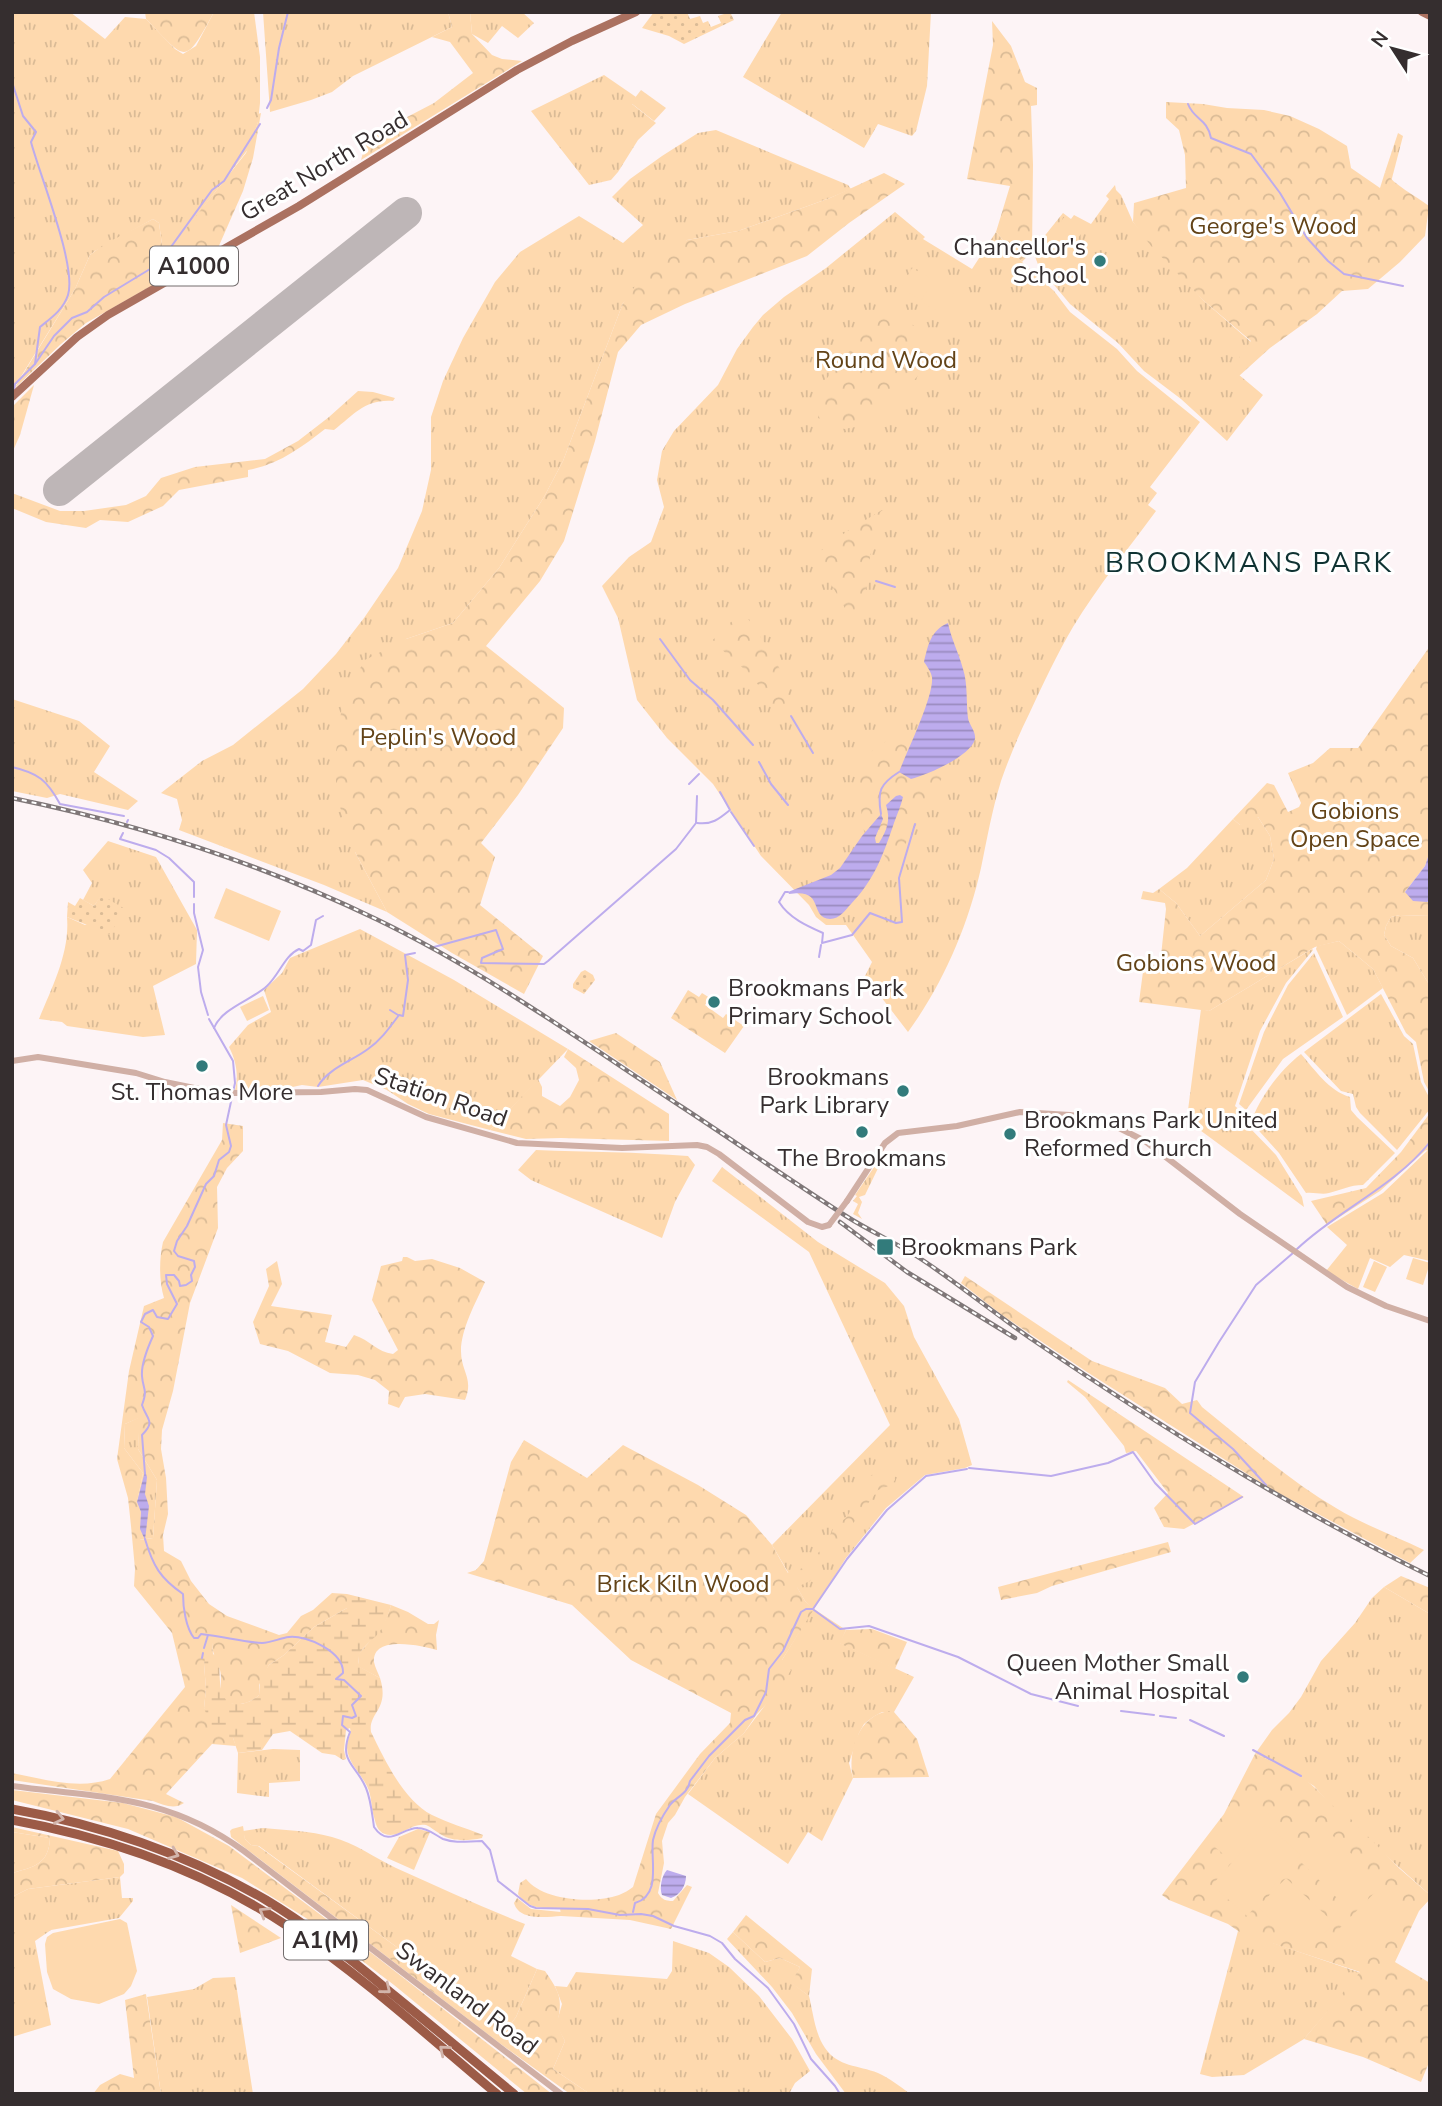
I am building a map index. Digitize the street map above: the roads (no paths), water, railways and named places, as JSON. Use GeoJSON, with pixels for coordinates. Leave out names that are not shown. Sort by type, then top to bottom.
{"type":"FeatureCollection","features":[{"type":"Feature","properties":{"kind":"highway","name":"A1(M)"},"geometry":{"type":"LineString","coordinates":[[12,1809],[107,1830],[157,1847],[204,1867],[288,1914],[355,1963],[514,2094]]}},
{"type":"Feature","properties":{"kind":"highway","name":"A1(M)"},"geometry":{"type":"LineString","coordinates":[[12,1820],[97,1838],[170,1864],[205,1880],[287,1926],[334,1960],[497,2094]]}},
{"type":"Feature","properties":{"kind":"main road","name":"Great North Road"},"geometry":{"type":"LineString","coordinates":[[12,397],[77,337],[108,315],[299,206],[517,70],[636,12]]}},
{"type":"Feature","properties":{"kind":"main road"},"geometry":{"type":"LineString","coordinates":[[1422,12],[1430,16]]}},
{"type":"Feature","properties":{"kind":"street","name":"Station Road"},"geometry":{"type":"LineString","coordinates":[[12,1061],[55,1059],[233,1093],[367,1090],[426,1117],[517,1143],[622,1148],[704,1146],[719,1154],[808,1222],[822,1227],[829,1225],[888,1140],[898,1133],[957,1126],[1010,1114],[1034,1112],[1070,1115],[1104,1122],[1144,1141],[1240,1214],[1358,1293],[1430,1321]]}},
{"type":"Feature","properties":{"kind":"street","name":"Swanland Road"},"geometry":{"type":"LineString","coordinates":[[12,1786],[138,1801],[200,1823],[244,1851],[561,2094]]}},
{"type":"Feature","properties":{"kind":"waterway"},"geometry":{"type":"LineString","coordinates":[[267,108],[271,100],[288,12]]}},
{"type":"Feature","properties":{"kind":"waterway"},"geometry":{"type":"LineString","coordinates":[[12,82],[23,116],[36,132],[31,142],[63,243],[69,281],[68,295],[63,305],[40,327],[35,364]]}},
{"type":"Feature","properties":{"kind":"waterway"},"geometry":{"type":"LineString","coordinates":[[1188,104],[1207,127],[1211,138],[1251,154],[1280,193],[1307,238],[1328,261],[1344,274],[1403,286]]}},
{"type":"Feature","properties":{"kind":"waterway"},"geometry":{"type":"LineString","coordinates":[[14,390],[15,384],[72,318],[87,312],[104,297],[155,266],[163,258],[212,190],[224,181],[260,124]]}},
{"type":"Feature","properties":{"kind":"waterway"},"geometry":{"type":"LineString","coordinates":[[876,581],[895,587]]}},
{"type":"Feature","properties":{"kind":"waterway"},"geometry":{"type":"LineString","coordinates":[[660,639],[690,680],[713,700],[753,745]]}},
{"type":"Feature","properties":{"kind":"waterway"},"geometry":{"type":"LineString","coordinates":[[791,716],[813,753]]}},
{"type":"Feature","properties":{"kind":"waterway"},"geometry":{"type":"LineString","coordinates":[[759,762],[771,784],[788,805]]}},
{"type":"Feature","properties":{"kind":"waterway"},"geometry":{"type":"LineString","coordinates":[[12,767],[41,779],[60,804],[124,816]]}},
{"type":"Feature","properties":{"kind":"waterway"},"geometry":{"type":"LineString","coordinates":[[881,814],[881,789],[899,772]]}},
{"type":"Feature","properties":{"kind":"waterway"},"geometry":{"type":"LineString","coordinates":[[689,784],[699,774]]}},
{"type":"Feature","properties":{"kind":"waterway"},"geometry":{"type":"LineString","coordinates":[[697,823],[715,821],[730,810],[720,792]]}},
{"type":"Feature","properties":{"kind":"waterway"},"geometry":{"type":"LineString","coordinates":[[434,947],[496,930],[503,949],[482,958],[481,963],[544,964],[676,849],[696,823],[697,796]]}},
{"type":"Feature","properties":{"kind":"waterway"},"geometry":{"type":"LineString","coordinates":[[731,812],[754,846]]}},
{"type":"Feature","properties":{"kind":"waterway"},"geometry":{"type":"LineString","coordinates":[[788,892],[785,892],[779,902],[793,917],[823,933],[822,943],[852,935],[870,913],[896,923],[902,922],[899,878],[915,824]]}},
{"type":"Feature","properties":{"kind":"waterway"},"geometry":{"type":"LineString","coordinates":[[123,833],[120,839],[156,850],[169,858],[194,882],[194,897]]}},
{"type":"Feature","properties":{"kind":"waterway"},"geometry":{"type":"LineString","coordinates":[[194,904],[203,950],[198,967],[201,992],[208,1015]]}},
{"type":"Feature","properties":{"kind":"waterway"},"geometry":{"type":"LineString","coordinates":[[214,1028],[230,1010],[267,986],[294,952],[299,949],[303,951],[311,945],[316,920],[323,916]]}},
{"type":"Feature","properties":{"kind":"waterway"},"geometry":{"type":"LineString","coordinates":[[819,957],[821,945]]}},
{"type":"Feature","properties":{"kind":"waterway"},"geometry":{"type":"LineString","coordinates":[[318,1086],[334,1070],[373,1045],[399,1015],[403,1016],[408,980],[405,955],[415,953]]}},
{"type":"Feature","properties":{"kind":"waterway"},"geometry":{"type":"LineString","coordinates":[[390,1010],[398,1015]]}},
{"type":"Feature","properties":{"kind":"waterway"},"geometry":{"type":"LineString","coordinates":[[145,1474],[142,1435],[149,1427],[149,1420],[142,1405],[145,1392],[142,1371],[153,1336],[149,1327],[141,1322],[145,1314],[153,1310],[157,1317],[168,1319],[177,1304],[167,1284],[166,1275],[174,1275],[180,1286],[192,1281],[194,1261],[178,1256],[174,1251],[206,1184],[214,1176],[219,1160],[229,1152],[231,1146],[226,1125],[235,1083],[233,1061],[209,1019]]}},
{"type":"Feature","properties":{"kind":"waterway"},"geometry":{"type":"LineString","coordinates":[[1297,1249],[1400,1172],[1430,1142]]}},
{"type":"Feature","properties":{"kind":"waterway"},"geometry":{"type":"LineString","coordinates":[[1266,1485],[1233,1449],[1190,1413],[1195,1382],[1219,1342],[1256,1285],[1293,1253]]}},
{"type":"Feature","properties":{"kind":"waterway"},"geometry":{"type":"LineString","coordinates":[[969,1468],[1051,1476],[1108,1463],[1133,1452],[1155,1483],[1195,1524],[1242,1497]]}},
{"type":"Feature","properties":{"kind":"waterway"},"geometry":{"type":"LineString","coordinates":[[633,1912],[635,1903],[649,1893],[652,1885],[653,1840],[662,1817],[670,1805],[685,1792],[709,1756],[745,1720],[754,1716],[766,1692],[769,1669],[783,1651],[801,1612],[813,1609],[847,1559],[887,1510],[926,1476],[967,1469]]}},
{"type":"Feature","properties":{"kind":"waterway"},"geometry":{"type":"LineString","coordinates":[[145,1539],[158,1571],[183,1594],[191,1634],[194,1638],[201,1634],[208,1635],[204,1648]]}},
{"type":"Feature","properties":{"kind":"waterway"},"geometry":{"type":"LineString","coordinates":[[814,1610],[840,1629],[869,1626],[958,1657],[1031,1694],[1078,1706]]}},
{"type":"Feature","properties":{"kind":"waterway"},"geometry":{"type":"LineString","coordinates":[[208,1635],[262,1643],[297,1637],[323,1646],[338,1658],[343,1673],[336,1679],[344,1680],[361,1696],[352,1705],[356,1716],[343,1716],[342,1725],[350,1732],[347,1757],[366,1788],[374,1827],[380,1833],[390,1837],[422,1828],[448,1841],[482,1841],[490,1850],[498,1881],[536,1908],[588,1909],[620,1915],[641,1914],[710,1936],[722,1943],[735,1959],[768,1988],[794,2024],[811,2059],[840,2094]]}},
{"type":"Feature","properties":{"kind":"waterway"},"geometry":{"type":"LineString","coordinates":[[202,1658],[203,1653]]}},
{"type":"Feature","properties":{"kind":"waterway"},"geometry":{"type":"LineString","coordinates":[[1121,1711],[1154,1715]]}},
{"type":"Feature","properties":{"kind":"waterway"},"geometry":{"type":"LineString","coordinates":[[1160,1716],[1176,1718]]}},
{"type":"Feature","properties":{"kind":"waterway"},"geometry":{"type":"LineString","coordinates":[[1190,1720],[1224,1736]]}},
{"type":"Feature","properties":{"kind":"waterway"},"geometry":{"type":"LineString","coordinates":[[1253,1750],[1301,1776]]}},
{"type":"Feature","properties":{"kind":"railway"},"geometry":{"type":"LineString","coordinates":[[12,798],[106,820],[198,847],[288,880],[416,939],[532,1008],[825,1203],[924,1261],[1030,1338],[1176,1434],[1326,1522],[1430,1576]]}},
{"type":"Feature","properties":{"kind":"railway"},"geometry":{"type":"LineString","coordinates":[[840,1222],[907,1272],[1015,1338]]}},
{"type":"Feature","properties":{"kind":"place","name":"Chancellor's School"},"geometry":{"type":"Point","coordinates":[1100,261]}},
{"type":"Feature","properties":{"kind":"place","name":"Brookmans Park Primary School"},"geometry":{"type":"Point","coordinates":[714,1002]}},
{"type":"Feature","properties":{"kind":"place","name":"St. Thomas More"},"geometry":{"type":"Point","coordinates":[202,1066]}},
{"type":"Feature","properties":{"kind":"place","name":"Brookmans Park Library"},"geometry":{"type":"Point","coordinates":[903,1091]}},
{"type":"Feature","properties":{"kind":"place","name":"The Brookmans"},"geometry":{"type":"Point","coordinates":[862,1132]}},
{"type":"Feature","properties":{"kind":"place","name":"Brookmans Park United Reformed Church"},"geometry":{"type":"Point","coordinates":[1010,1134]}},
{"type":"Feature","properties":{"kind":"place","name":"Brookmans Park"},"geometry":{"type":"Point","coordinates":[885,1247]}},
{"type":"Feature","properties":{"kind":"place","name":"Queen Mother Small Animal Hospital"},"geometry":{"type":"Point","coordinates":[1243,1677]}},
{"type":"Feature","properties":{"kind":"district","name":"BROOKMANS PARK"},"geometry":{"type":"Point","coordinates":[1249,563]}},
{"type":"Feature","properties":{"kind":"park label","name":"George's Wood"},"geometry":{"type":"Point","coordinates":[1273,226]}},
{"type":"Feature","properties":{"kind":"park label","name":"Round Wood"},"geometry":{"type":"Point","coordinates":[886,360]}},
{"type":"Feature","properties":{"kind":"park label","name":"Peplin's Wood"},"geometry":{"type":"Point","coordinates":[438,737]}},
{"type":"Feature","properties":{"kind":"park label","name":"Gobions Open Space"},"geometry":{"type":"Point","coordinates":[1355,825]}},
{"type":"Feature","properties":{"kind":"park label","name":"Gobions Wood"},"geometry":{"type":"Point","coordinates":[1196,963]}},
{"type":"Feature","properties":{"kind":"park label","name":"Brick Kiln Wood"},"geometry":{"type":"Point","coordinates":[683,1584]}}]}
